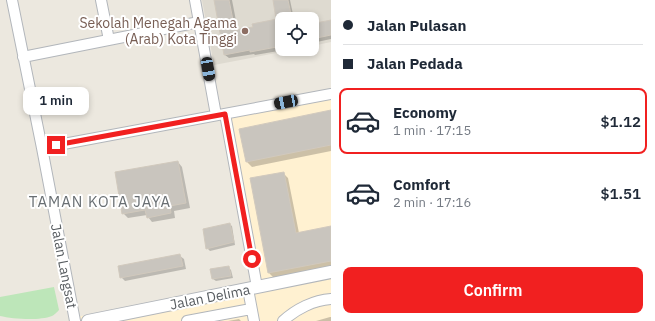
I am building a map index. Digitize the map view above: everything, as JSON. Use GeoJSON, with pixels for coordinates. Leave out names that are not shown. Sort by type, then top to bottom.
{"type":"FeatureCollection","features":[{"type":"Feature","properties":{"kind":"street","name":"Jalan Langsat"},"geometry":{"type":"LineString","coordinates":[[12,0],[75,321]]}},
{"type":"Feature","properties":{"kind":"street"},"geometry":{"type":"LineString","coordinates":[[101,0],[109,40]]}},
{"type":"Feature","properties":{"kind":"street"},"geometry":{"type":"LineString","coordinates":[[195,0],[221,114],[252,288],[251,308],[254,321]]}},
{"type":"Feature","properties":{"kind":"street"},"geometry":{"type":"LineString","coordinates":[[23,58],[199,22]]}},
{"type":"Feature","properties":{"kind":"street"},"geometry":{"type":"LineString","coordinates":[[42,148],[331,94]]}},
{"type":"Feature","properties":{"kind":"street","name":"Jalan Delima"},"geometry":{"type":"LineString","coordinates":[[88,321],[331,272]]}},
{"type":"Feature","properties":{"kind":"street"},"geometry":{"type":"LineString","coordinates":[[283,321],[300,308],[331,299]]}},
{"type":"Feature","properties":{"kind":"street","name":"Jalan Delima"},"geometry":{"type":"LineString","coordinates":[[187,321],[251,308]]}},
{"type":"Feature","properties":{"kind":"shaded area","name":"Sekolah Menegah Agama (Arab) Kota Tinggi"},"geometry":{"type":"Polygon","coordinates":[[[202,0],[331,0],[331,42],[319,45],[319,12],[275,12],[275,53],[214,65],[202,0]]]}},
{"type":"Feature","properties":{"kind":"shaded area"},"geometry":{"type":"Polygon","coordinates":[[[331,90],[331,321],[71,321],[71,318],[253,283],[221,110],[331,90]]]}},
{"type":"Feature","properties":{"kind":"green space"},"geometry":{"type":"Polygon","coordinates":[[[54,287],[59,310],[52,316],[40,319],[26,319],[0,316],[0,297],[54,287]]]}},
{"type":"Feature","properties":{"kind":"building"},"geometry":{"type":"Polygon","coordinates":[[[214,0],[229,0],[235,30],[253,27],[252,24],[275,19],[275,47],[224,55],[214,0]]]}},
{"type":"Feature","properties":{"kind":"building"},"geometry":{"type":"Polygon","coordinates":[[[273,0],[288,0],[291,12],[275,13],[273,0]]]}},
{"type":"Feature","properties":{"kind":"building"},"geometry":{"type":"Polygon","coordinates":[[[331,20],[331,35],[319,38],[319,22],[331,20]]]}},
{"type":"Feature","properties":{"kind":"building"},"geometry":{"type":"Polygon","coordinates":[[[331,110],[331,145],[246,162],[239,129],[331,110]]]}},
{"type":"Feature","properties":{"kind":"building"},"geometry":{"type":"Polygon","coordinates":[[[178,161],[186,203],[170,206],[171,213],[147,218],[145,210],[122,214],[115,172],[178,161]]]}},
{"type":"Feature","properties":{"kind":"building"},"geometry":{"type":"Polygon","coordinates":[[[284,172],[296,233],[331,226],[331,261],[268,273],[250,178],[284,172]]]}},
{"type":"Feature","properties":{"kind":"building"},"geometry":{"type":"Polygon","coordinates":[[[230,223],[234,242],[206,249],[203,229],[230,223]]]}},
{"type":"Feature","properties":{"kind":"building"},"geometry":{"type":"Polygon","coordinates":[[[180,254],[183,266],[120,278],[118,266],[180,254]]]}},
{"type":"Feature","properties":{"kind":"building"},"geometry":{"type":"Polygon","coordinates":[[[229,266],[231,276],[212,279],[210,269],[229,266]]]}},
{"type":"Feature","properties":{"kind":"place","name":"Sekolah Menegah Agama (Arab) Kota Tinggi"},"geometry":{"type":"Point","coordinates":[245,31]}},
{"type":"Feature","properties":{"kind":"district","name":"TAMAN KOTA JAYA"},"geometry":{"type":"Point","coordinates":[100,201]}},
{"type":"Feature","properties":{"kind":"route"},"geometry":{"type":"LineString","coordinates":[[56,145],[225,114],[252,259]]}}]}
